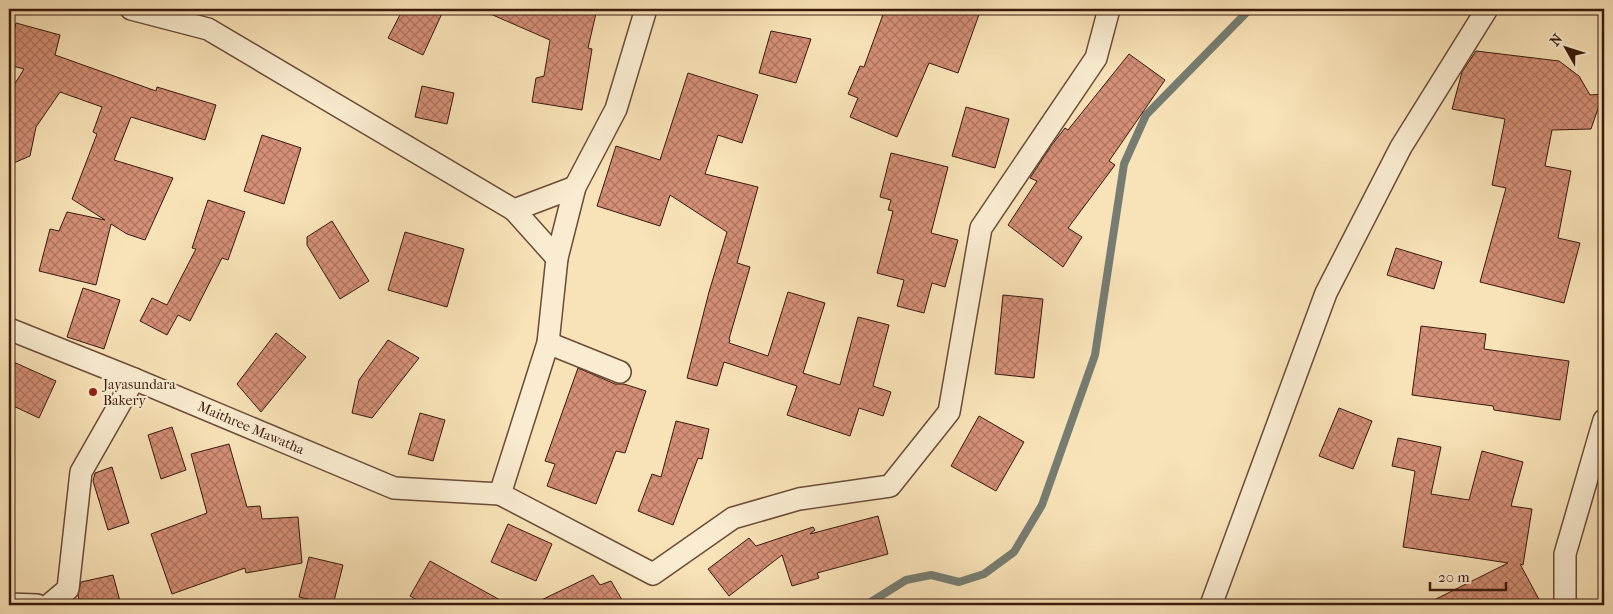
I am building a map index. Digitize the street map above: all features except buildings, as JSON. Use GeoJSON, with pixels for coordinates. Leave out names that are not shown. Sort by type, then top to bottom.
{"type":"FeatureCollection","features":[{"type":"Feature","properties":{"kind":"street"},"geometry":{"type":"LineString","coordinates":[[131,9],[208,29],[514,210],[556,258]]}},
{"type":"Feature","properties":{"kind":"street"},"geometry":{"type":"LineString","coordinates":[[646,9],[616,110],[575,187],[556,258],[548,343],[500,494],[653,574],[733,518],[800,498],[890,486],[950,412],[981,228],[1096,58],[1110,9]]}},
{"type":"Feature","properties":{"kind":"street"},"geometry":{"type":"LineString","coordinates":[[1211,605],[1326,293],[1401,147],[1487,9]]}},
{"type":"Feature","properties":{"kind":"street"},"geometry":{"type":"LineString","coordinates":[[514,210],[575,187]]}},
{"type":"Feature","properties":{"kind":"street","name":"Maithree Mawatha"},"geometry":{"type":"LineString","coordinates":[[9,329],[134,379],[394,488],[500,494]]}},
{"type":"Feature","properties":{"kind":"street"},"geometry":{"type":"LineString","coordinates":[[548,343],[620,372]]}},
{"type":"Feature","properties":{"kind":"street"},"geometry":{"type":"LineString","coordinates":[[49,605],[68,589],[81,472],[134,379]]}},
{"type":"Feature","properties":{"kind":"street"},"geometry":{"type":"LineString","coordinates":[[1565,605],[1565,554],[1604,420]]}},
{"type":"Feature","properties":{"kind":"street"},"geometry":{"type":"LineString","coordinates":[[9,604],[37,605]]}},
{"type":"Feature","properties":{"kind":"waterway"},"geometry":{"type":"LineString","coordinates":[[866,605],[906,580],[931,575],[959,582],[984,574],[1014,552],[1042,505],[1095,355],[1124,164],[1146,115],[1250,9]]}},
{"type":"Feature","properties":{"kind":"place","name":"Jayasundara Bakery"},"geometry":{"type":"Point","coordinates":[93,392]}}]}
